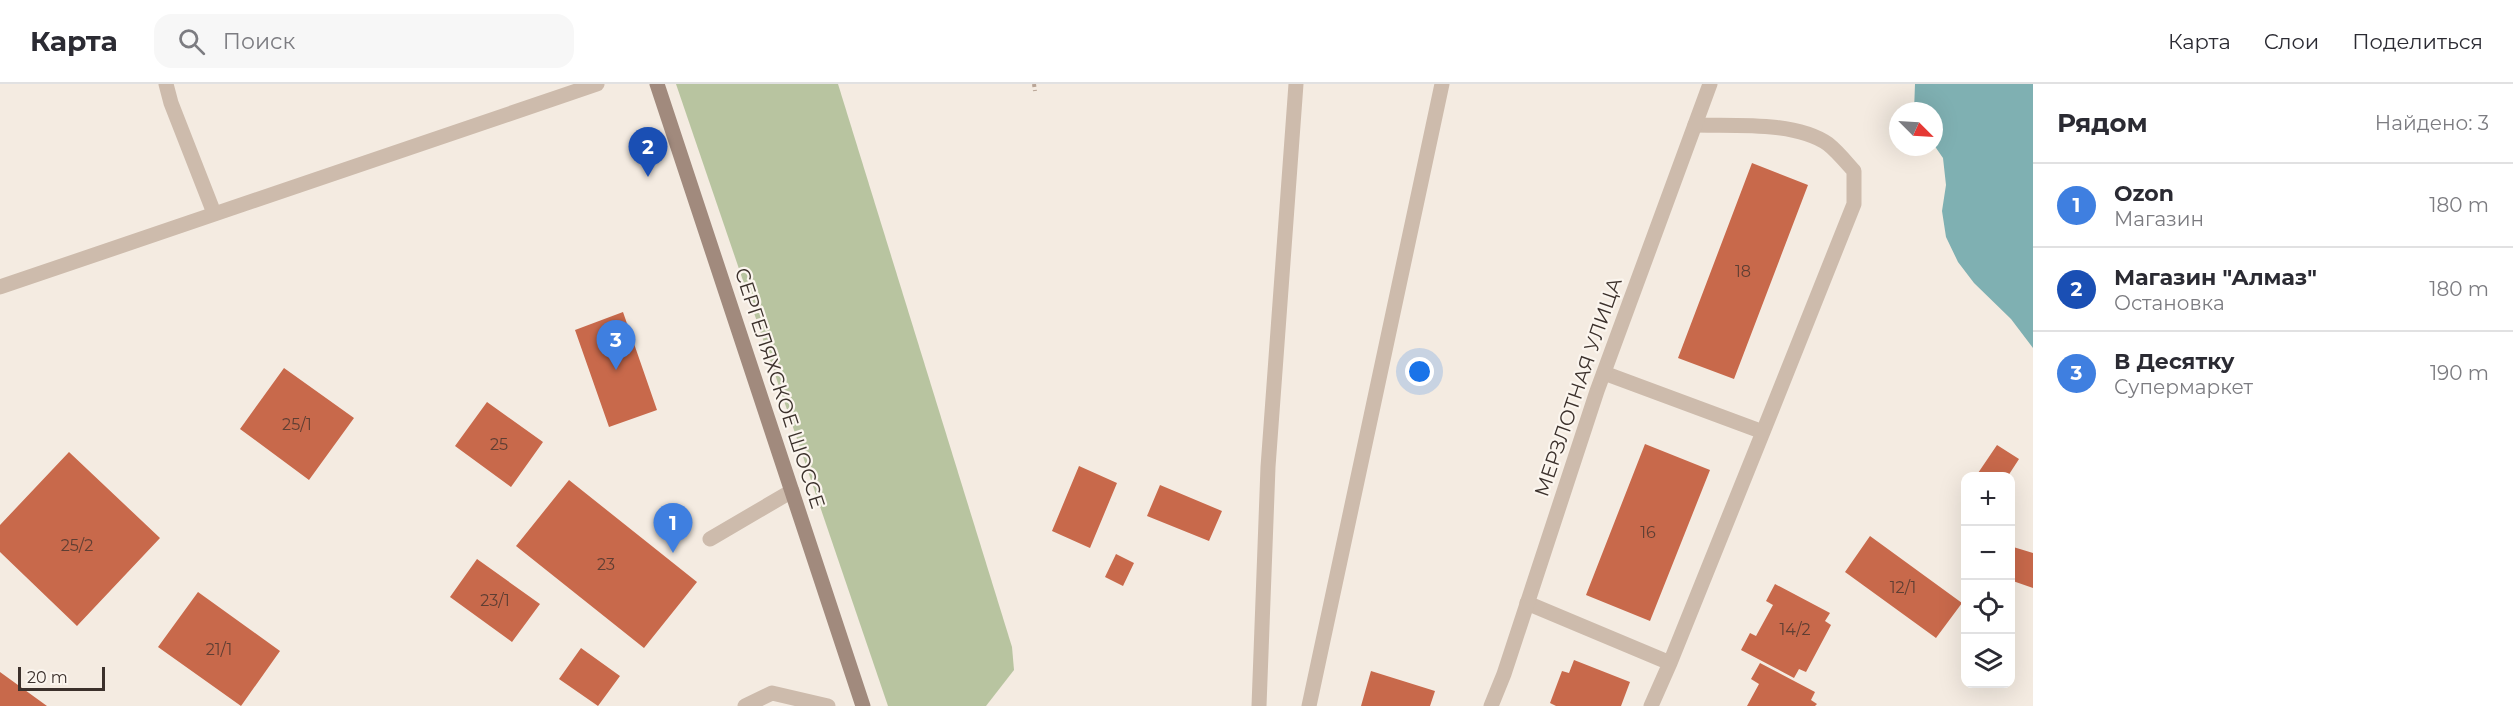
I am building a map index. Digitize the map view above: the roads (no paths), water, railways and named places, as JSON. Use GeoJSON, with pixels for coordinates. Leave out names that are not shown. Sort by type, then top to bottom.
{"type":"FeatureCollection","features":[{"type":"Feature","properties":{"kind":"main road","name":"СЕРГЕЛЯХСКОЕ ШОССЕ"},"geometry":{"type":"LineString","coordinates":[[657,84],[863,706]]}},
{"type":"Feature","properties":{"kind":"street"},"geometry":{"type":"LineString","coordinates":[[166,84],[171,103],[214,213]]}},
{"type":"Feature","properties":{"kind":"street"},"geometry":{"type":"LineString","coordinates":[[0,287],[597,84]]}},
{"type":"Feature","properties":{"kind":"street"},"geometry":{"type":"LineString","coordinates":[[1259,706],[1268,466],[1296,84]]}},
{"type":"Feature","properties":{"kind":"street"},"geometry":{"type":"LineString","coordinates":[[1309,706],[1442,84]]}},
{"type":"Feature","properties":{"kind":"street","name":"МЕРЗЛОТНАЯ УЛИЦА"},"geometry":{"type":"LineString","coordinates":[[1491,706],[1604,373],[1710,84]]}},
{"type":"Feature","properties":{"kind":"street"},"geometry":{"type":"LineString","coordinates":[[1651,706],[1854,204],[1854,171],[1827,144],[1795,131],[1755,126],[1695,125]]}},
{"type":"Feature","properties":{"kind":"street"},"geometry":{"type":"LineString","coordinates":[[1604,373],[1763,432]]}},
{"type":"Feature","properties":{"kind":"street"},"geometry":{"type":"LineString","coordinates":[[710,539],[792,492]]}},
{"type":"Feature","properties":{"kind":"street"},"geometry":{"type":"LineString","coordinates":[[1527,603],[1670,663]]}},
{"type":"Feature","properties":{"kind":"street"},"geometry":{"type":"LineString","coordinates":[[745,706],[772,693],[828,706]]}},
{"type":"Feature","properties":{"kind":"water"},"geometry":{"type":"Polygon","coordinates":[[[1915,84],[2033,84],[2033,348],[2011,319],[1974,283],[1958,262],[1946,237],[1942,211],[1946,185],[1942,156],[1943,102],[1914,102],[1915,84]]]}},
{"type":"Feature","properties":{"kind":"place","name":"Магазин \"Алмаз\""},"geometry":{"type":"Point","coordinates":[648,177]}},
{"type":"Feature","properties":{"kind":"place","name":"В Десятку"},"geometry":{"type":"Point","coordinates":[616,370]}},
{"type":"Feature","properties":{"kind":"place","name":"Ozon"},"geometry":{"type":"Point","coordinates":[673,553]}}]}
